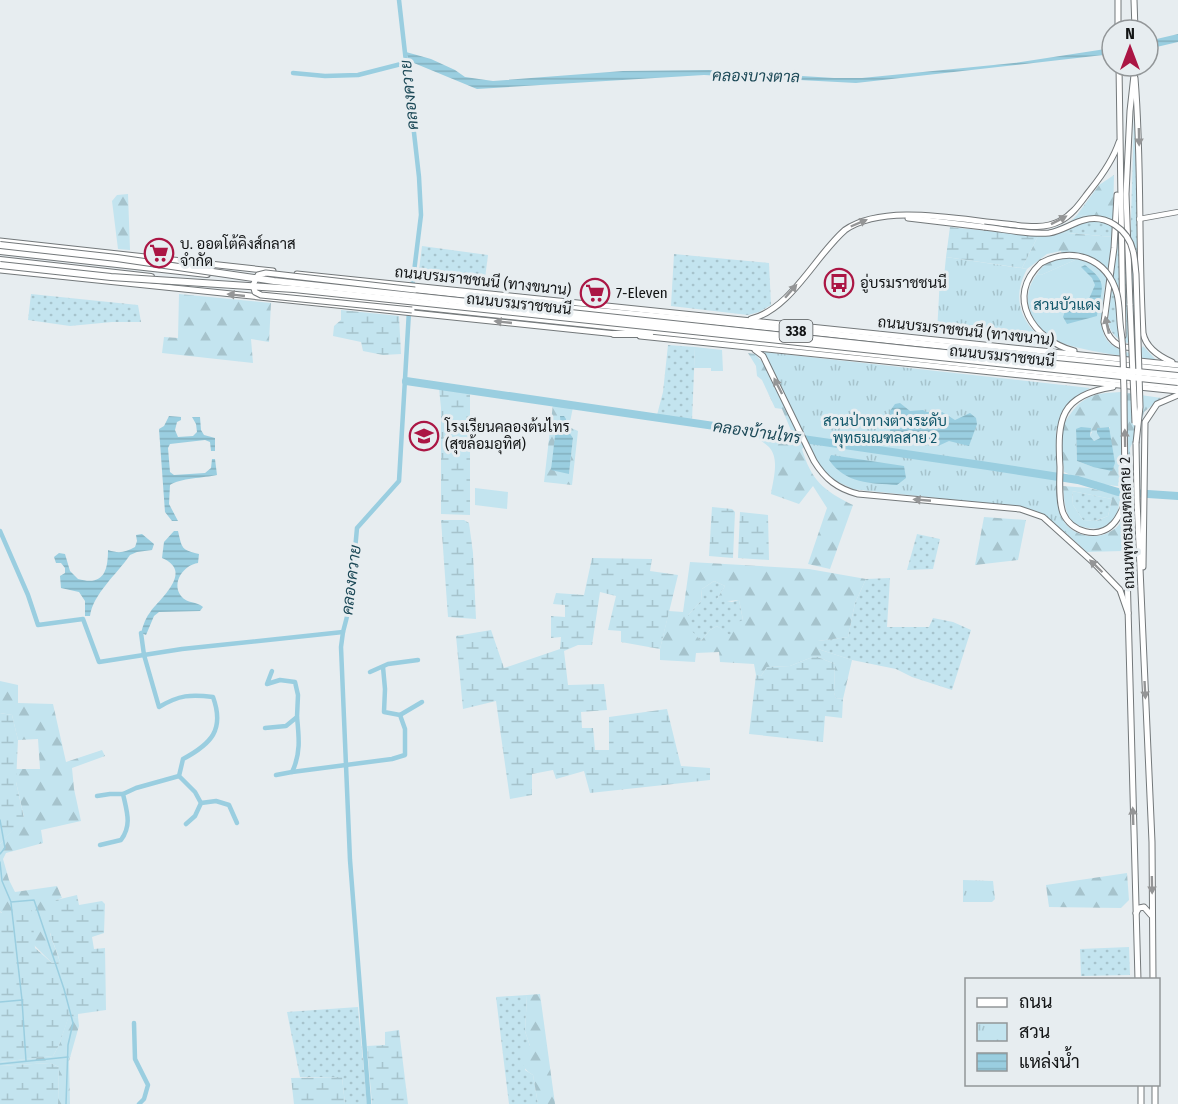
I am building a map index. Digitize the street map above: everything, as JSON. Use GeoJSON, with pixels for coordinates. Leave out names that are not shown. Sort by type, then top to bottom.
{"type":"FeatureCollection","features":[{"type":"Feature","properties":{"kind":"main road"},"geometry":{"type":"LineString","coordinates":[[1118,0],[1118,18]]}},
{"type":"Feature","properties":{"kind":"main road"},"geometry":{"type":"LineString","coordinates":[[1134,0],[1135,18]]}},
{"type":"Feature","properties":{"kind":"main road","name":"ถนนพุทธมณฑลสาย 2"},"geometry":{"type":"LineString","coordinates":[[1119,78],[1125,499],[1138,978]]}},
{"type":"Feature","properties":{"kind":"main road"},"geometry":{"type":"LineString","coordinates":[[1120,176],[1114,248],[1104,322],[1110,338],[1116,345],[1136,346],[1142,339],[1143,333],[1139,132],[1135,78]]}},
{"type":"Feature","properties":{"kind":"main road","name":"ถนนพุทธมณฑลสาย 2"},"geometry":{"type":"LineString","coordinates":[[1135,78],[1130,111],[1126,194],[1140,500]]}},
{"type":"Feature","properties":{"kind":"main road"},"geometry":{"type":"LineString","coordinates":[[744,320],[758,317],[775,308],[845,230],[856,223],[872,218],[898,214],[1038,227],[1053,224],[1068,216],[1075,209],[1107,167],[1119,142]]}},
{"type":"Feature","properties":{"kind":"main road"},"geometry":{"type":"LineString","coordinates":[[898,214],[916,220],[1045,233],[1063,229],[1083,220],[1096,219],[1112,223],[1128,237],[1134,253],[1136,274],[1140,407],[1136,442]]}},
{"type":"Feature","properties":{"kind":"main road","name":"ถนนบรมราชชนนี (ทางขนาน)"},"geometry":{"type":"LineString","coordinates":[[0,243],[402,284],[414,290],[534,299],[1178,364]]}},
{"type":"Feature","properties":{"kind":"main road","name":"338"},"geometry":{"type":"LineString","coordinates":[[0,243],[274,282],[1178,376]]}},
{"type":"Feature","properties":{"kind":"main road","name":"ถนนบรมราชชนนี"},"geometry":{"type":"LineString","coordinates":[[0,251],[401,293],[414,290],[1178,371]]}},
{"type":"Feature","properties":{"kind":"main road"},"geometry":{"type":"LineString","coordinates":[[1101,357],[1058,345],[1032,325],[1026,310],[1024,293],[1029,277],[1041,263],[1060,255],[1075,254],[1085,257],[1101,269],[1109,277],[1118,295],[1123,338]]}},
{"type":"Feature","properties":{"kind":"main road","name":"ถนนบรมราชชนนี"},"geometry":{"type":"LineString","coordinates":[[0,260],[400,304],[412,309],[1178,384]]}},
{"type":"Feature","properties":{"kind":"main road","name":"338"},"geometry":{"type":"LineString","coordinates":[[0,265],[111,277],[294,289],[1178,384]]}},
{"type":"Feature","properties":{"kind":"main road","name":"338"},"geometry":{"type":"LineString","coordinates":[[0,270],[399,312],[412,309],[478,319],[614,334],[1178,393]]}},
{"type":"Feature","properties":{"kind":"main road"},"geometry":{"type":"LineString","coordinates":[[412,309],[261,295],[255,291],[253,285],[258,275],[266,273],[414,290]]}},
{"type":"Feature","properties":{"kind":"main road"},"geometry":{"type":"LineString","coordinates":[[621,308],[681,319]]}},
{"type":"Feature","properties":{"kind":"main road"},"geometry":{"type":"LineString","coordinates":[[1143,333],[1147,345],[1156,354],[1178,364]]}},
{"type":"Feature","properties":{"kind":"main road"},"geometry":{"type":"LineString","coordinates":[[614,334],[684,334]]}},
{"type":"Feature","properties":{"kind":"main road"},"geometry":{"type":"LineString","coordinates":[[749,348],[763,356],[814,461],[824,477],[832,484],[848,492],[1020,509],[1043,517],[1120,590],[1128,613]]}},
{"type":"Feature","properties":{"kind":"main road"},"geometry":{"type":"LineString","coordinates":[[1121,386],[1083,394],[1063,416],[1059,431],[1060,490],[1063,511],[1067,519],[1075,527],[1087,532],[1108,529],[1118,517],[1125,499]]}},
{"type":"Feature","properties":{"kind":"main road"},"geometry":{"type":"LineString","coordinates":[[1153,978],[1151,833],[1142,632],[1140,500],[1143,484],[1144,428],[1147,416],[1157,404],[1178,393]]}},
{"type":"Feature","properties":{"kind":"main road"},"geometry":{"type":"LineString","coordinates":[[1136,913],[1139,908],[1144,907],[1152,916]]}},
{"type":"Feature","properties":{"kind":"main road"},"geometry":{"type":"LineString","coordinates":[[1141,1104],[1142,1086]]}},
{"type":"Feature","properties":{"kind":"main road"},"geometry":{"type":"LineString","coordinates":[[1154,1086],[1155,1104]]}},
{"type":"Feature","properties":{"kind":"street"},"geometry":{"type":"LineString","coordinates":[[1139,219],[1178,212]]}},
{"type":"Feature","properties":{"kind":"green space"},"geometry":{"type":"Polygon","coordinates":[[[1134,116],[1136,116],[1139,337],[1127,343],[1114,334],[1108,320],[1118,230],[1125,229],[1127,306],[1132,306],[1131,220],[1134,116]]]}},
{"type":"Feature","properties":{"kind":"green space"},"geometry":{"type":"Polygon","coordinates":[[[1114,175],[1113,218],[1077,215],[1099,185],[1114,175]]]}},
{"type":"Feature","properties":{"kind":"green space"},"geometry":{"type":"Polygon","coordinates":[[[128,194],[130,250],[118,249],[112,201],[117,195],[128,194]]]}},
{"type":"Feature","properties":{"kind":"green space"},"geometry":{"type":"Polygon","coordinates":[[[1077,215],[1113,218],[1113,237],[1046,231],[1070,222],[1077,215]]]}},
{"type":"Feature","properties":{"kind":"green space"},"geometry":{"type":"Polygon","coordinates":[[[950,227],[1038,236],[1022,268],[946,257],[950,227]]]}},
{"type":"Feature","properties":{"kind":"green space"},"geometry":{"type":"Polygon","coordinates":[[[1044,231],[1113,237],[1108,270],[1092,258],[1075,260],[1041,275],[1037,274],[1048,263],[1063,258],[1061,251],[1047,254],[1027,269],[1022,268],[1038,236],[1044,231]]]}},
{"type":"Feature","properties":{"kind":"green space"},"geometry":{"type":"Polygon","coordinates":[[[422,246],[488,255],[484,286],[418,278],[422,246]]]}},
{"type":"Feature","properties":{"kind":"green space"},"geometry":{"type":"Polygon","coordinates":[[[674,254],[769,263],[771,305],[748,315],[671,306],[674,254]]]}},
{"type":"Feature","properties":{"kind":"green space"},"geometry":{"type":"Polygon","coordinates":[[[946,257],[1027,269],[1019,293],[1022,314],[1035,332],[1054,347],[937,333],[940,277],[944,277],[946,257]]]}},
{"type":"Feature","properties":{"kind":"green space","name":"สวนบัวแดง"},"geometry":{"type":"Polygon","coordinates":[[[1092,258],[1108,270],[1102,314],[1105,337],[1112,345],[1129,353],[1143,346],[1157,361],[1100,352],[1056,341],[1040,330],[1034,322],[1029,309],[1028,296],[1037,274],[1041,275],[1075,260],[1092,258]]]}},
{"type":"Feature","properties":{"kind":"green space"},"geometry":{"type":"Polygon","coordinates":[[[31,294],[138,305],[141,322],[70,326],[28,320],[31,294]]]}},
{"type":"Feature","properties":{"kind":"green space"},"geometry":{"type":"Polygon","coordinates":[[[179,294],[271,303],[269,342],[251,339],[253,363],[162,353],[164,337],[178,338],[179,294]]]}},
{"type":"Feature","properties":{"kind":"green space"},"geometry":{"type":"Polygon","coordinates":[[[341,310],[399,316],[401,354],[383,355],[363,351],[361,342],[333,336],[334,326],[341,320],[341,310]]]}},
{"type":"Feature","properties":{"kind":"green space"},"geometry":{"type":"Polygon","coordinates":[[[668,345],[695,347],[692,420],[657,415],[663,392],[668,345]]]}},
{"type":"Feature","properties":{"kind":"green space"},"geometry":{"type":"Polygon","coordinates":[[[695,347],[722,350],[723,371],[694,368],[695,347]]]}},
{"type":"Feature","properties":{"kind":"green space","name":"สวนป่าทางต่างระดับ พุทธมณฑลสาย 2"},"geometry":{"type":"Polygon","coordinates":[[[764,352],[1090,388],[1073,399],[1064,409],[1056,432],[1059,515],[1069,535],[1037,511],[1016,506],[853,489],[827,477],[815,459],[764,352]]]}},
{"type":"Feature","properties":{"kind":"green space"},"geometry":{"type":"Polygon","coordinates":[[[748,353],[755,354],[765,365],[798,433],[793,435],[782,409],[775,408],[762,380],[757,376],[756,366],[748,353]]]}},
{"type":"Feature","properties":{"kind":"green space"},"geometry":{"type":"Polygon","coordinates":[[[439,388],[470,392],[470,515],[441,514],[439,388]]]}},
{"type":"Feature","properties":{"kind":"green space"},"geometry":{"type":"Polygon","coordinates":[[[1121,392],[1161,398],[1144,412],[1130,448],[1131,487],[1097,483],[1064,472],[1062,436],[1066,420],[1087,398],[1099,394],[1121,392]],[[1110,427],[1097,428],[1100,438],[1094,441],[1090,436],[1092,432],[1076,429],[1077,461],[1093,467],[1110,427]]]}},
{"type":"Feature","properties":{"kind":"green space"},"geometry":{"type":"Polygon","coordinates":[[[553,404],[573,407],[569,427],[578,431],[572,485],[544,482],[553,404]],[[566,419],[560,424],[569,474],[573,438],[567,429],[566,419]]]}},
{"type":"Feature","properties":{"kind":"green space"},"geometry":{"type":"Polygon","coordinates":[[[756,434],[802,440],[805,446],[802,449],[814,477],[834,495],[853,505],[830,569],[808,564],[827,508],[813,486],[799,504],[771,494],[775,470],[774,457],[769,447],[756,434]]]}},
{"type":"Feature","properties":{"kind":"green space"},"geometry":{"type":"Polygon","coordinates":[[[1057,483],[1060,512],[1067,526],[1079,534],[1093,536],[1107,533],[1123,520],[1124,548],[1122,551],[1087,552],[1050,519],[1037,511],[1016,506],[853,489],[1057,483]]]}},
{"type":"Feature","properties":{"kind":"green space"},"geometry":{"type":"Polygon","coordinates":[[[1063,486],[1089,488],[1121,496],[1116,518],[1106,528],[1077,525],[1068,515],[1063,486]],[[1072,491],[1073,505],[1083,520],[1096,521],[1108,516],[1112,499],[1072,491]]]}},
{"type":"Feature","properties":{"kind":"green space"},"geometry":{"type":"Polygon","coordinates":[[[475,488],[508,492],[507,509],[475,505],[475,488]]]}},
{"type":"Feature","properties":{"kind":"green space"},"geometry":{"type":"Polygon","coordinates":[[[1072,491],[1112,499],[1108,516],[1095,521],[1083,520],[1073,505],[1072,491]]]}},
{"type":"Feature","properties":{"kind":"green space"},"geometry":{"type":"Polygon","coordinates":[[[712,507],[732,509],[735,512],[733,558],[709,556],[712,507]]]}},
{"type":"Feature","properties":{"kind":"green space"},"geometry":{"type":"Polygon","coordinates":[[[740,512],[768,515],[769,560],[738,558],[740,512]]]}},
{"type":"Feature","properties":{"kind":"green space"},"geometry":{"type":"Polygon","coordinates":[[[984,517],[1026,520],[1018,560],[975,565],[984,517]]]}},
{"type":"Feature","properties":{"kind":"green space"},"geometry":{"type":"Polygon","coordinates":[[[441,520],[464,520],[469,523],[473,553],[476,619],[448,617],[441,520]]]}},
{"type":"Feature","properties":{"kind":"green space"},"geometry":{"type":"Polygon","coordinates":[[[917,534],[940,539],[933,569],[907,570],[917,534]]]}},
{"type":"Feature","properties":{"kind":"green space"},"geometry":{"type":"Polygon","coordinates":[[[592,558],[652,559],[650,571],[678,575],[660,649],[621,642],[621,631],[608,630],[616,596],[600,592],[592,645],[578,645],[564,651],[568,685],[604,684],[607,710],[581,712],[582,728],[593,728],[595,750],[609,750],[609,717],[667,709],[681,766],[710,768],[710,780],[590,793],[584,771],[556,779],[553,770],[532,774],[532,795],[510,799],[496,701],[463,709],[456,636],[491,630],[504,668],[560,649],[561,637],[551,638],[551,616],[565,617],[565,605],[553,604],[556,593],[584,595],[592,558]]]}},
{"type":"Feature","properties":{"kind":"green space"},"geometry":{"type":"Polygon","coordinates":[[[690,562],[809,569],[866,579],[855,603],[848,637],[818,641],[818,649],[852,660],[843,699],[836,698],[834,693],[835,664],[815,656],[790,666],[767,667],[761,676],[756,675],[754,664],[720,662],[719,652],[696,653],[695,662],[660,660],[660,649],[669,611],[683,612],[690,562]],[[714,581],[702,589],[701,601],[688,615],[689,628],[701,641],[710,630],[717,626],[731,636],[733,624],[743,620],[739,600],[717,602],[725,586],[714,581]]]}},
{"type":"Feature","properties":{"kind":"green space"},"geometry":{"type":"Polygon","coordinates":[[[890,578],[887,627],[929,627],[933,618],[953,622],[971,630],[952,690],[912,677],[896,669],[852,660],[818,649],[818,641],[848,637],[855,603],[866,579],[890,578]]]}},
{"type":"Feature","properties":{"kind":"green space"},"geometry":{"type":"Polygon","coordinates":[[[714,581],[725,586],[717,599],[732,602],[739,600],[743,620],[731,637],[717,626],[710,630],[701,641],[688,628],[688,615],[701,601],[702,589],[714,581]]]}},
{"type":"Feature","properties":{"kind":"green space"},"geometry":{"type":"Polygon","coordinates":[[[815,656],[835,664],[834,693],[836,698],[843,699],[842,718],[825,716],[823,742],[749,734],[756,675],[761,676],[767,667],[790,666],[815,656]]]}},
{"type":"Feature","properties":{"kind":"green space"},"geometry":{"type":"Polygon","coordinates":[[[0,681],[18,685],[18,703],[53,704],[66,762],[102,750],[105,756],[72,768],[81,821],[41,830],[43,843],[6,853],[3,859],[15,892],[57,886],[62,898],[56,900],[50,934],[60,962],[52,963],[0,911],[0,844],[24,817],[16,782],[16,769],[40,769],[38,739],[18,740],[12,715],[0,713],[0,681]]]}},
{"type":"Feature","properties":{"kind":"green space"},"geometry":{"type":"Polygon","coordinates":[[[0,713],[12,715],[18,740],[16,782],[24,818],[0,844],[0,713]]]}},
{"type":"Feature","properties":{"kind":"green space"},"geometry":{"type":"Polygon","coordinates":[[[1127,873],[1129,900],[1121,908],[1049,907],[1046,885],[1127,873]]]}},
{"type":"Feature","properties":{"kind":"green space"},"geometry":{"type":"Polygon","coordinates":[[[963,880],[993,881],[995,899],[992,902],[963,902],[963,880]]]}},
{"type":"Feature","properties":{"kind":"green space"},"geometry":{"type":"Polygon","coordinates":[[[77,895],[79,905],[102,901],[105,904],[104,933],[92,937],[94,949],[105,948],[106,1010],[78,1014],[78,1017],[68,1019],[53,1056],[0,1062],[0,911],[1,913],[32,910],[35,948],[52,963],[60,962],[50,931],[49,917],[56,900],[77,895]]]}},
{"type":"Feature","properties":{"kind":"green space"},"geometry":{"type":"Polygon","coordinates":[[[1129,947],[1130,975],[1081,976],[1080,949],[1129,947]]]}},
{"type":"Feature","properties":{"kind":"green space"},"geometry":{"type":"Polygon","coordinates":[[[540,994],[555,1104],[538,1104],[533,1075],[525,1068],[521,1059],[521,1052],[530,1046],[525,1031],[527,995],[540,994]]]}},
{"type":"Feature","properties":{"kind":"green space"},"geometry":{"type":"Polygon","coordinates":[[[527,995],[525,1031],[530,1046],[525,1070],[533,1075],[538,1104],[509,1104],[496,997],[527,995]]]}},
{"type":"Feature","properties":{"kind":"green space"},"geometry":{"type":"Polygon","coordinates":[[[358,1007],[367,1104],[345,1104],[342,1077],[300,1077],[287,1012],[358,1007]]]}},
{"type":"Feature","properties":{"kind":"green space"},"geometry":{"type":"Polygon","coordinates":[[[78,1017],[79,1026],[69,1061],[70,1104],[58,1104],[59,1067],[50,1063],[0,1066],[0,1062],[53,1056],[68,1018],[78,1017]]]}},
{"type":"Feature","properties":{"kind":"green space"},"geometry":{"type":"Polygon","coordinates":[[[399,1030],[408,1104],[372,1104],[367,1046],[385,1045],[385,1032],[399,1030]]]}},
{"type":"Feature","properties":{"kind":"green space"},"geometry":{"type":"Polygon","coordinates":[[[50,1063],[59,1067],[58,1104],[0,1104],[0,1066],[50,1063]]]}},
{"type":"Feature","properties":{"kind":"green space"},"geometry":{"type":"Polygon","coordinates":[[[342,1077],[345,1104],[294,1104],[291,1078],[342,1077]]]}},
{"type":"Feature","properties":{"kind":"water"},"geometry":{"type":"Polygon","coordinates":[[[1178,34],[1178,42],[1160,46],[1160,38],[1178,34]]]}},
{"type":"Feature","properties":{"kind":"water","name":"คลองบางตาล"},"geometry":{"type":"Polygon","coordinates":[[[1100,50],[1100,55],[856,83],[704,75],[477,89],[409,61],[406,52],[431,59],[465,77],[493,81],[623,71],[709,70],[862,78],[1014,63],[1100,50]]]}},
{"type":"Feature","properties":{"kind":"water"},"geometry":{"type":"Polygon","coordinates":[[[1085,265],[1101,282],[1102,293],[1097,316],[1067,324],[1063,317],[1065,311],[1082,307],[1090,297],[1095,285],[1092,278],[1081,267],[1085,265]]]}},
{"type":"Feature","properties":{"kind":"water"},"geometry":{"type":"Polygon","coordinates":[[[900,403],[910,411],[942,412],[955,420],[970,413],[976,418],[977,424],[969,446],[949,441],[938,446],[916,437],[902,441],[889,437],[890,411],[895,404],[900,403]]]}},
{"type":"Feature","properties":{"kind":"water"},"geometry":{"type":"Polygon","coordinates":[[[169,416],[181,417],[175,430],[178,437],[193,436],[197,432],[192,417],[200,417],[201,430],[204,435],[215,438],[215,451],[211,451],[210,442],[205,440],[170,444],[168,448],[170,472],[174,475],[205,473],[211,468],[212,459],[215,459],[217,475],[170,485],[169,504],[178,521],[172,521],[165,512],[159,429],[164,426],[169,416]]]}},
{"type":"Feature","properties":{"kind":"water"},"geometry":{"type":"Polygon","coordinates":[[[560,416],[566,419],[567,429],[573,438],[569,474],[551,470],[555,436],[557,429],[561,428],[560,416]]]}},
{"type":"Feature","properties":{"kind":"water"},"geometry":{"type":"Polygon","coordinates":[[[1109,427],[1115,463],[1112,471],[1077,461],[1076,429],[1091,428],[1090,436],[1094,441],[1100,438],[1097,428],[1109,427]]]}},
{"type":"Feature","properties":{"kind":"water"},"geometry":{"type":"Polygon","coordinates":[[[831,455],[904,466],[906,478],[897,485],[859,481],[836,468],[829,460],[831,455]]]}},
{"type":"Feature","properties":{"kind":"water"},"geometry":{"type":"Polygon","coordinates":[[[174,531],[178,531],[182,545],[186,549],[199,554],[198,563],[188,567],[180,575],[178,591],[183,599],[203,607],[200,611],[159,612],[154,616],[146,635],[141,633],[146,618],[173,584],[175,577],[175,570],[171,563],[162,558],[164,542],[174,531]]]}},
{"type":"Feature","properties":{"kind":"water"},"geometry":{"type":"Polygon","coordinates":[[[142,534],[154,544],[152,550],[130,555],[101,592],[90,616],[85,616],[85,601],[79,592],[61,588],[60,576],[65,573],[65,568],[61,563],[56,563],[54,557],[59,553],[65,554],[70,571],[78,579],[93,581],[105,571],[108,550],[119,552],[131,549],[135,547],[136,535],[142,534]]]}},
{"type":"Feature","properties":{"kind":"waterway","name":"คลองควาย"},"geometry":{"type":"LineString","coordinates":[[399,0],[419,177],[421,215],[412,288]]}},
{"type":"Feature","properties":{"kind":"waterway"},"geometry":{"type":"LineString","coordinates":[[293,73],[325,76],[358,75],[405,63]]}},
{"type":"Feature","properties":{"kind":"waterway","name":"คลองควาย"},"geometry":{"type":"LineString","coordinates":[[0,531],[28,595],[38,625],[83,619],[99,662],[182,649],[343,632],[350,605],[357,528],[399,481],[409,311]]}},
{"type":"Feature","properties":{"kind":"waterway","name":"คลองบ้านไทร"},"geometry":{"type":"LineString","coordinates":[[406,381],[1078,480],[1118,492],[1178,496]]}},
{"type":"Feature","properties":{"kind":"waterway"},"geometry":{"type":"LineString","coordinates":[[343,632],[341,647],[350,860],[369,1104]]}},
{"type":"Feature","properties":{"kind":"waterway"},"geometry":{"type":"LineString","coordinates":[[141,633],[144,655],[159,707],[185,696],[198,696],[213,697],[216,709],[216,727],[213,735],[201,748],[183,759],[179,776],[195,792],[201,803],[195,816],[186,824]]}},
{"type":"Feature","properties":{"kind":"waterway"},"geometry":{"type":"LineString","coordinates":[[370,672],[388,664],[418,660]]}},
{"type":"Feature","properties":{"kind":"waterway"},"geometry":{"type":"LineString","coordinates":[[292,772],[392,759],[405,755],[405,729],[400,715],[384,712],[383,667]]}},
{"type":"Feature","properties":{"kind":"waterway"},"geometry":{"type":"LineString","coordinates":[[265,728],[286,726],[297,717],[298,695],[295,682],[280,680],[267,684],[272,671]]}},
{"type":"Feature","properties":{"kind":"waterway"},"geometry":{"type":"LineString","coordinates":[[400,715],[422,702]]}},
{"type":"Feature","properties":{"kind":"waterway"},"geometry":{"type":"LineString","coordinates":[[276,775],[292,772],[295,765],[299,745],[297,717]]}},
{"type":"Feature","properties":{"kind":"waterway"},"geometry":{"type":"LineString","coordinates":[[100,845],[121,840],[127,829],[128,818],[123,794],[179,776]]}},
{"type":"Feature","properties":{"kind":"waterway"},"geometry":{"type":"LineString","coordinates":[[97,796],[123,794]]}},
{"type":"Feature","properties":{"kind":"waterway"},"geometry":{"type":"LineString","coordinates":[[201,803],[216,801],[229,805],[237,823]]}},
{"type":"Feature","properties":{"kind":"waterway"},"geometry":{"type":"LineString","coordinates":[[0,820],[5,848],[0,854]]}},
{"type":"Feature","properties":{"kind":"waterway"},"geometry":{"type":"LineString","coordinates":[[0,862],[2,881],[11,902],[34,900],[64,989],[73,1023],[68,1045],[66,1104]]}},
{"type":"Feature","properties":{"kind":"waterway"},"geometry":{"type":"LineString","coordinates":[[11,903],[22,1000]]}},
{"type":"Feature","properties":{"kind":"waterway"},"geometry":{"type":"LineString","coordinates":[[0,1002],[22,1000],[26,1061]]}},
{"type":"Feature","properties":{"kind":"waterway"},"geometry":{"type":"LineString","coordinates":[[134,1023],[135,1059],[148,1085],[144,1099],[139,1104]]}},
{"type":"Feature","properties":{"kind":"waterway"},"geometry":{"type":"LineString","coordinates":[[0,1064],[68,1057]]}},
{"type":"Feature","properties":{"kind":"place","name":"บ. ออตโต้คิงส์กลาส จำกัด"},"geometry":{"type":"Point","coordinates":[159,253]}},
{"type":"Feature","properties":{"kind":"place","name":"อู่บรมราชชนนี"},"geometry":{"type":"Point","coordinates":[839,283]}},
{"type":"Feature","properties":{"kind":"place","name":"7-Eleven"},"geometry":{"type":"Point","coordinates":[595,293]}},
{"type":"Feature","properties":{"kind":"place","name":"โรงเรียนคลองต้นไทร (สุขล้อมอุทิศ)"},"geometry":{"type":"Point","coordinates":[424,436]}}]}
